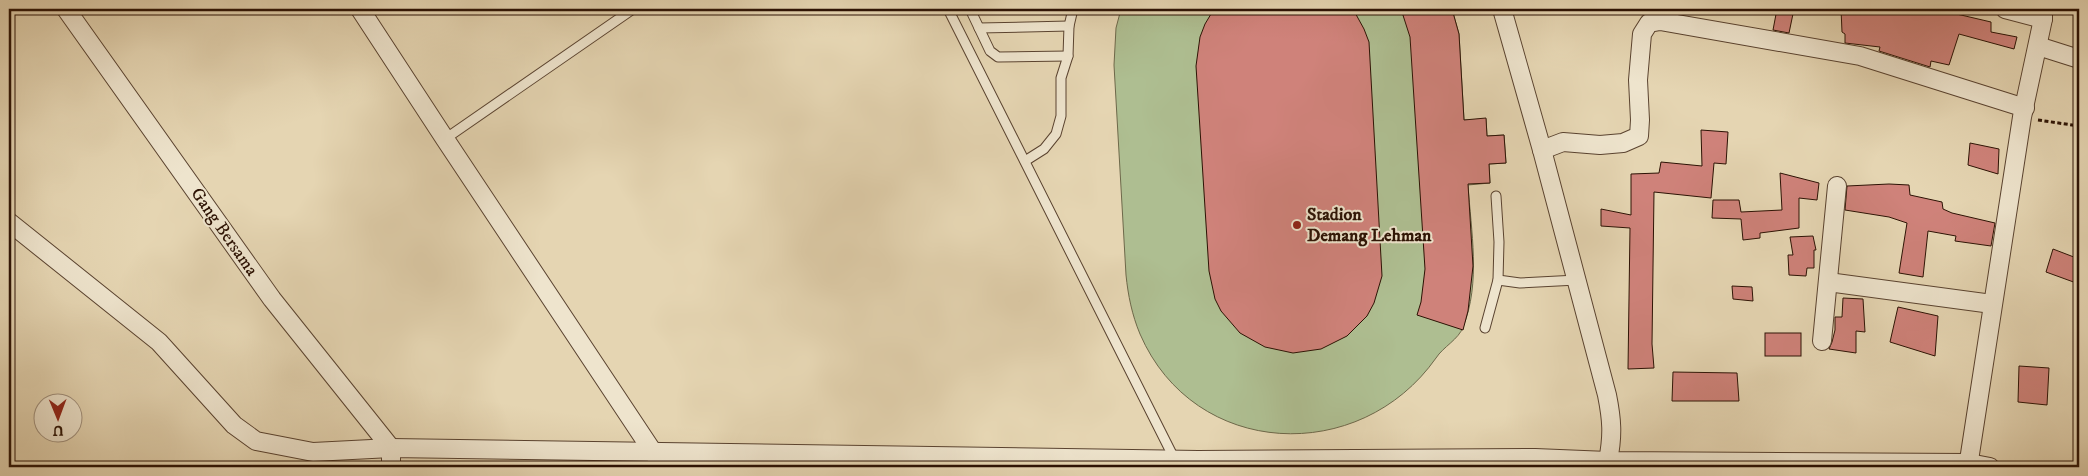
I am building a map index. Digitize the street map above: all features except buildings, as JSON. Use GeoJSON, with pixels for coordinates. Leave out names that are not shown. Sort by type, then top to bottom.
{"type":"FeatureCollection","features":[{"type":"Feature","properties":{"kind":"street","name":"Gang Bersama"},"geometry":{"type":"LineString","coordinates":[[66,9],[272,299],[391,448]]}},
{"type":"Feature","properties":{"kind":"street"},"geometry":{"type":"LineString","coordinates":[[360,9],[663,467]]}},
{"type":"Feature","properties":{"kind":"street"},"geometry":{"type":"LineString","coordinates":[[1502,9],[1577,280],[1610,411],[1612,438],[1608,461]]}},
{"type":"Feature","properties":{"kind":"street"},"geometry":{"type":"LineString","coordinates":[[1969,465],[1992,304],[2024,112],[2043,14],[2006,9]]}},
{"type":"Feature","properties":{"kind":"street"},"geometry":{"type":"LineString","coordinates":[[1542,150],[1563,142],[1600,145],[1623,144],[1638,136],[1640,120],[1638,80],[1642,34],[1649,23],[1660,21],[1860,56],[2024,112]]}},
{"type":"Feature","properties":{"kind":"street"},"geometry":{"type":"LineString","coordinates":[[2038,46],[2079,59]]}},
{"type":"Feature","properties":{"kind":"street"},"geometry":{"type":"LineString","coordinates":[[1822,341],[1837,186]]}},
{"type":"Feature","properties":{"kind":"street"},"geometry":{"type":"LineString","coordinates":[[9,222],[159,342],[234,425],[256,441],[313,452],[391,448],[1175,460],[1197,464],[1608,461],[1713,464],[1969,465],[1990,467]]}},
{"type":"Feature","properties":{"kind":"street"},"geometry":{"type":"LineString","coordinates":[[1828,282],[1992,304]]}},
{"type":"Feature","properties":{"kind":"street"},"geometry":{"type":"LineString","coordinates":[[391,448],[391,467]]}},
{"type":"Feature","properties":{"kind":"lane"},"geometry":{"type":"LineString","coordinates":[[445,139],[633,9]]}},
{"type":"Feature","properties":{"kind":"lane"},"geometry":{"type":"LineString","coordinates":[[948,9],[1175,460]]}},
{"type":"Feature","properties":{"kind":"lane"},"geometry":{"type":"LineString","coordinates":[[970,9],[990,51],[998,56],[1068,56]]}},
{"type":"Feature","properties":{"kind":"lane"},"geometry":{"type":"LineString","coordinates":[[1025,161],[1044,148],[1056,134],[1061,116],[1061,78],[1068,56],[1068,26],[1073,9]]}},
{"type":"Feature","properties":{"kind":"lane"},"geometry":{"type":"LineString","coordinates":[[979,28],[1068,26]]}},
{"type":"Feature","properties":{"kind":"lane"},"geometry":{"type":"LineString","coordinates":[[1485,328],[1498,280],[1499,242],[1496,196]]}},
{"type":"Feature","properties":{"kind":"lane"},"geometry":{"type":"LineString","coordinates":[[1498,280],[1520,282],[1577,280]]}},
{"type":"Feature","properties":{"kind":"path"},"geometry":{"type":"LineString","coordinates":[[2024,112],[2079,126]]}},
{"type":"Feature","properties":{"kind":"green space","name":"Stadion Demang Lehman"},"geometry":{"type":"Polygon","coordinates":[[[1121,9],[1452,9],[1459,34],[1464,120],[1486,119],[1487,136],[1504,135],[1506,163],[1489,164],[1490,183],[1468,185],[1473,275],[1469,310],[1463,327],[1458,335],[1404,393],[1365,417],[1323,431],[1280,433],[1237,425],[1198,406],[1165,375],[1140,334],[1129,297],[1126,275],[1114,65],[1116,28],[1121,9]]]}},
{"type":"Feature","properties":{"kind":"place","name":"Stadion Demang Lehman"},"geometry":{"type":"Point","coordinates":[1297,225]}}]}
